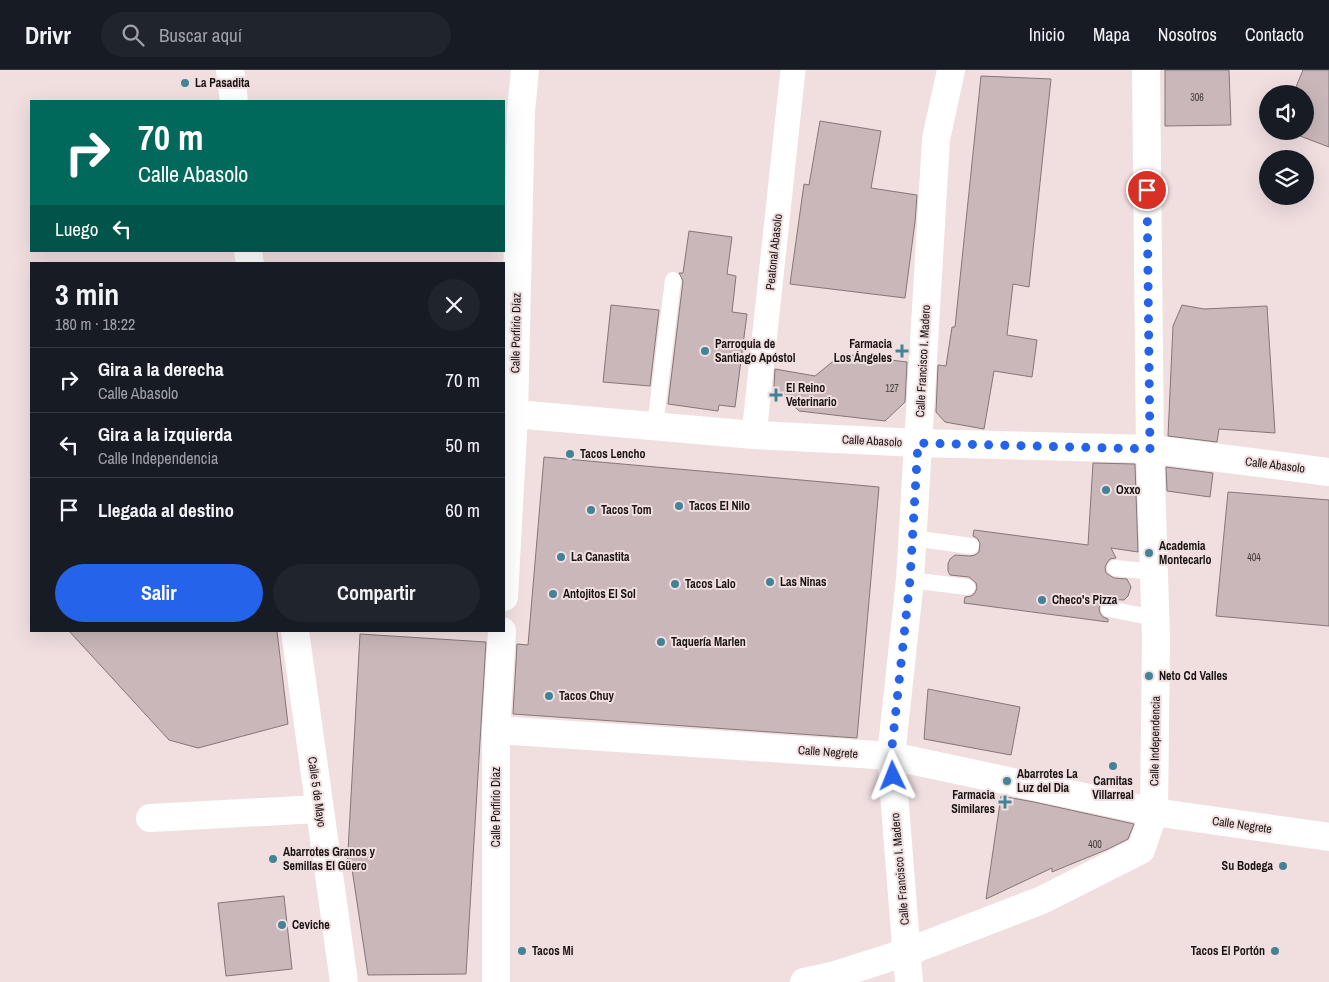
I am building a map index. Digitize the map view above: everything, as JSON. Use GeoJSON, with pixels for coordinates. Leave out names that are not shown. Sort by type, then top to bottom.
{"type":"FeatureCollection","features":[{"type":"Feature","properties":{"kind":"street"},"geometry":{"type":"LineString","coordinates":[[230,70],[234,100]]}},
{"type":"Feature","properties":{"kind":"street","name":"Calle Porfirio Díaz"},"geometry":{"type":"LineString","coordinates":[[505,560],[521,110],[525,70]]}},
{"type":"Feature","properties":{"kind":"street","name":"Peatonal Abasolo"},"geometry":{"type":"LineString","coordinates":[[754,435],[793,70]]}},
{"type":"Feature","properties":{"kind":"street","name":"Calle Francisco I. Madero"},"geometry":{"type":"LineString","coordinates":[[909,982],[891,756],[910,580],[936,139],[951,70]]}},
{"type":"Feature","properties":{"kind":"street","name":"Calle Independencia"},"geometry":{"type":"LineString","coordinates":[[1146,70],[1150,449],[1156,618],[1154,812]]}},
{"type":"Feature","properties":{"kind":"street","name":"Calle Abasolo"},"geometry":{"type":"LineString","coordinates":[[509,414],[754,435],[918,443],[1150,449],[1329,472]]}},
{"type":"Feature","properties":{"kind":"street","name":"Calle 5 de Mayo"},"geometry":{"type":"LineString","coordinates":[[295,632],[344,982]]}},
{"type":"Feature","properties":{"kind":"street","name":"Calle Porfirio Díaz"},"geometry":{"type":"LineString","coordinates":[[496,982],[496,730],[502,632]]}},
{"type":"Feature","properties":{"kind":"street","name":"Calle Negrete"},"geometry":{"type":"LineString","coordinates":[[496,730],[891,756],[1154,812],[1329,837]]}},
{"type":"Feature","properties":{"kind":"street"},"geometry":{"type":"LineString","coordinates":[[150,818],[319,809]]}},
{"type":"Feature","properties":{"kind":"street"},"geometry":{"type":"LineString","coordinates":[[804,982],[832,976],[907,952],[1042,900],[1141,850],[1154,812]]}},
{"type":"Feature","properties":{"kind":"lane"},"geometry":{"type":"LineString","coordinates":[[656,426],[673,280]]}},
{"type":"Feature","properties":{"kind":"lane"},"geometry":{"type":"LineString","coordinates":[[912,538],[972,546]]}},
{"type":"Feature","properties":{"kind":"lane"},"geometry":{"type":"LineString","coordinates":[[1115,568],[1154,572]]}},
{"type":"Feature","properties":{"kind":"lane"},"geometry":{"type":"LineString","coordinates":[[910,580],[967,587]]}},
{"type":"Feature","properties":{"kind":"lane"},"geometry":{"type":"LineString","coordinates":[[1109,609],[1156,618]]}},
{"type":"Feature","properties":{"kind":"building"},"geometry":{"type":"Polygon","coordinates":[[[1165,70],[1229,70],[1231,125],[1165,126],[1165,70]]]}},
{"type":"Feature","properties":{"kind":"building"},"geometry":{"type":"Polygon","coordinates":[[[1303,70],[1329,70],[1329,147],[1311,140],[1314,140],[1314,85],[1297,85],[1303,70]]]}},
{"type":"Feature","properties":{"kind":"building"},"geometry":{"type":"Polygon","coordinates":[[[981,76],[1051,79],[1029,287],[1013,284],[1007,335],[1037,340],[1032,377],[994,371],[984,429],[945,422],[936,412],[938,365],[946,366],[952,327],[955,327],[981,76]]]}},
{"type":"Feature","properties":{"kind":"building"},"geometry":{"type":"Polygon","coordinates":[[[820,121],[881,131],[871,188],[917,195],[905,298],[790,284],[804,184],[809,185],[820,121]]]}},
{"type":"Feature","properties":{"kind":"building","name":"Parroquia de Santiago Apóstol"},"geometry":{"type":"Polygon","coordinates":[[[689,231],[732,237],[727,274],[736,276],[732,312],[747,314],[735,407],[719,405],[718,411],[668,404],[683,281],[679,273],[683,273],[689,231]]]}},
{"type":"Feature","properties":{"kind":"building"},"geometry":{"type":"Polygon","coordinates":[[[611,305],[659,310],[650,386],[603,382],[611,305]]]}},
{"type":"Feature","properties":{"kind":"building"},"geometry":{"type":"Polygon","coordinates":[[[1182,305],[1204,309],[1267,306],[1275,433],[1219,429],[1217,442],[1168,436],[1173,326],[1182,305]]]}},
{"type":"Feature","properties":{"kind":"building"},"geometry":{"type":"Polygon","coordinates":[[[842,354],[907,362],[905,402],[885,421],[799,411],[774,387],[775,369],[815,376],[842,354]]]}},
{"type":"Feature","properties":{"kind":"building"},"geometry":{"type":"Polygon","coordinates":[[[544,457],[879,487],[857,738],[513,714],[517,644],[528,645],[544,457]]]}},
{"type":"Feature","properties":{"kind":"building"},"geometry":{"type":"Polygon","coordinates":[[[1093,463],[1135,464],[1138,552],[1111,548],[1116,558],[1110,559],[1107,563],[1105,567],[1106,573],[1114,578],[1127,579],[1131,587],[1128,596],[1124,600],[1106,599],[1101,603],[1100,613],[1108,619],[1108,622],[964,603],[965,597],[975,593],[976,583],[969,577],[950,575],[948,564],[955,555],[970,556],[979,552],[980,543],[973,536],[974,530],[1088,545],[1093,463]]]}},
{"type":"Feature","properties":{"kind":"building"},"geometry":{"type":"Polygon","coordinates":[[[1166,467],[1213,473],[1210,497],[1167,491],[1166,467]]]}},
{"type":"Feature","properties":{"kind":"building"},"geometry":{"type":"Polygon","coordinates":[[[1228,492],[1329,500],[1329,626],[1216,616],[1228,492]]]}},
{"type":"Feature","properties":{"kind":"building"},"geometry":{"type":"Polygon","coordinates":[[[70,632],[277,632],[288,724],[198,748],[169,740],[70,632]]]}},
{"type":"Feature","properties":{"kind":"building"},"geometry":{"type":"Polygon","coordinates":[[[360,634],[486,642],[466,974],[368,975],[352,869],[347,869],[360,634]]]}},
{"type":"Feature","properties":{"kind":"building"},"geometry":{"type":"Polygon","coordinates":[[[928,689],[1020,707],[1011,755],[924,739],[928,689]]]}},
{"type":"Feature","properties":{"kind":"building"},"geometry":{"type":"Polygon","coordinates":[[[1001,796],[1134,824],[1128,839],[1052,872],[1052,868],[986,899],[1001,796]]]}},
{"type":"Feature","properties":{"kind":"building"},"geometry":{"type":"Polygon","coordinates":[[[284,896],[292,969],[226,976],[218,903],[284,896]]]}},
{"type":"Feature","properties":{"kind":"place","name":"La Pasadita"},"geometry":{"type":"Point","coordinates":[185,83]}},
{"type":"Feature","properties":{"kind":"place","name":"Parroquia de Santiago Apóstol"},"geometry":{"type":"Point","coordinates":[705,351]}},
{"type":"Feature","properties":{"kind":"place","name":"Farmacia Los Ángeles"},"geometry":{"type":"Point","coordinates":[902,351]}},
{"type":"Feature","properties":{"kind":"place","name":"El Reino Veterinario"},"geometry":{"type":"Point","coordinates":[776,395]}},
{"type":"Feature","properties":{"kind":"place","name":"Tacos Lencho"},"geometry":{"type":"Point","coordinates":[570,454]}},
{"type":"Feature","properties":{"kind":"place","name":"Oxxo"},"geometry":{"type":"Point","coordinates":[1106,490]}},
{"type":"Feature","properties":{"kind":"place","name":"Tacos El Nilo"},"geometry":{"type":"Point","coordinates":[679,506]}},
{"type":"Feature","properties":{"kind":"place","name":"Tacos Tom"},"geometry":{"type":"Point","coordinates":[591,510]}},
{"type":"Feature","properties":{"kind":"place","name":"Academia Montecarlo"},"geometry":{"type":"Point","coordinates":[1149,553]}},
{"type":"Feature","properties":{"kind":"place","name":"La Canastita"},"geometry":{"type":"Point","coordinates":[561,557]}},
{"type":"Feature","properties":{"kind":"place","name":"Las Ninas"},"geometry":{"type":"Point","coordinates":[770,582]}},
{"type":"Feature","properties":{"kind":"place","name":"Tacos Lalo"},"geometry":{"type":"Point","coordinates":[675,584]}},
{"type":"Feature","properties":{"kind":"place","name":"Antojitos El Sol"},"geometry":{"type":"Point","coordinates":[553,594]}},
{"type":"Feature","properties":{"kind":"place","name":"Checo's Pizza"},"geometry":{"type":"Point","coordinates":[1042,600]}},
{"type":"Feature","properties":{"kind":"place","name":"Taquería Marlen"},"geometry":{"type":"Point","coordinates":[661,642]}},
{"type":"Feature","properties":{"kind":"place","name":"Neto Cd Valles"},"geometry":{"type":"Point","coordinates":[1149,676]}},
{"type":"Feature","properties":{"kind":"place","name":"Tacos Chuy"},"geometry":{"type":"Point","coordinates":[549,696]}},
{"type":"Feature","properties":{"kind":"place","name":"Carnitas Villarreal"},"geometry":{"type":"Point","coordinates":[1113,766]}},
{"type":"Feature","properties":{"kind":"place","name":"Abarrotes La Luz del Dia"},"geometry":{"type":"Point","coordinates":[1007,781]}},
{"type":"Feature","properties":{"kind":"place","name":"Farmacia Similares"},"geometry":{"type":"Point","coordinates":[1005,802]}},
{"type":"Feature","properties":{"kind":"place","name":"Abarrotes Granos y Semillas El Güero"},"geometry":{"type":"Point","coordinates":[273,859]}},
{"type":"Feature","properties":{"kind":"place","name":"Su Bodega"},"geometry":{"type":"Point","coordinates":[1283,866]}},
{"type":"Feature","properties":{"kind":"place","name":"Ceviche"},"geometry":{"type":"Point","coordinates":[282,925]}},
{"type":"Feature","properties":{"kind":"place","name":"Tacos Mi"},"geometry":{"type":"Point","coordinates":[522,951]}},
{"type":"Feature","properties":{"kind":"place","name":"Tacos El Portón"},"geometry":{"type":"Point","coordinates":[1275,951]}},
{"type":"Feature","properties":{"kind":"route"},"geometry":{"type":"LineString","coordinates":[[893,776],[891,756],[910,580],[918,443],[1150,449],[1147,190]]}}]}
